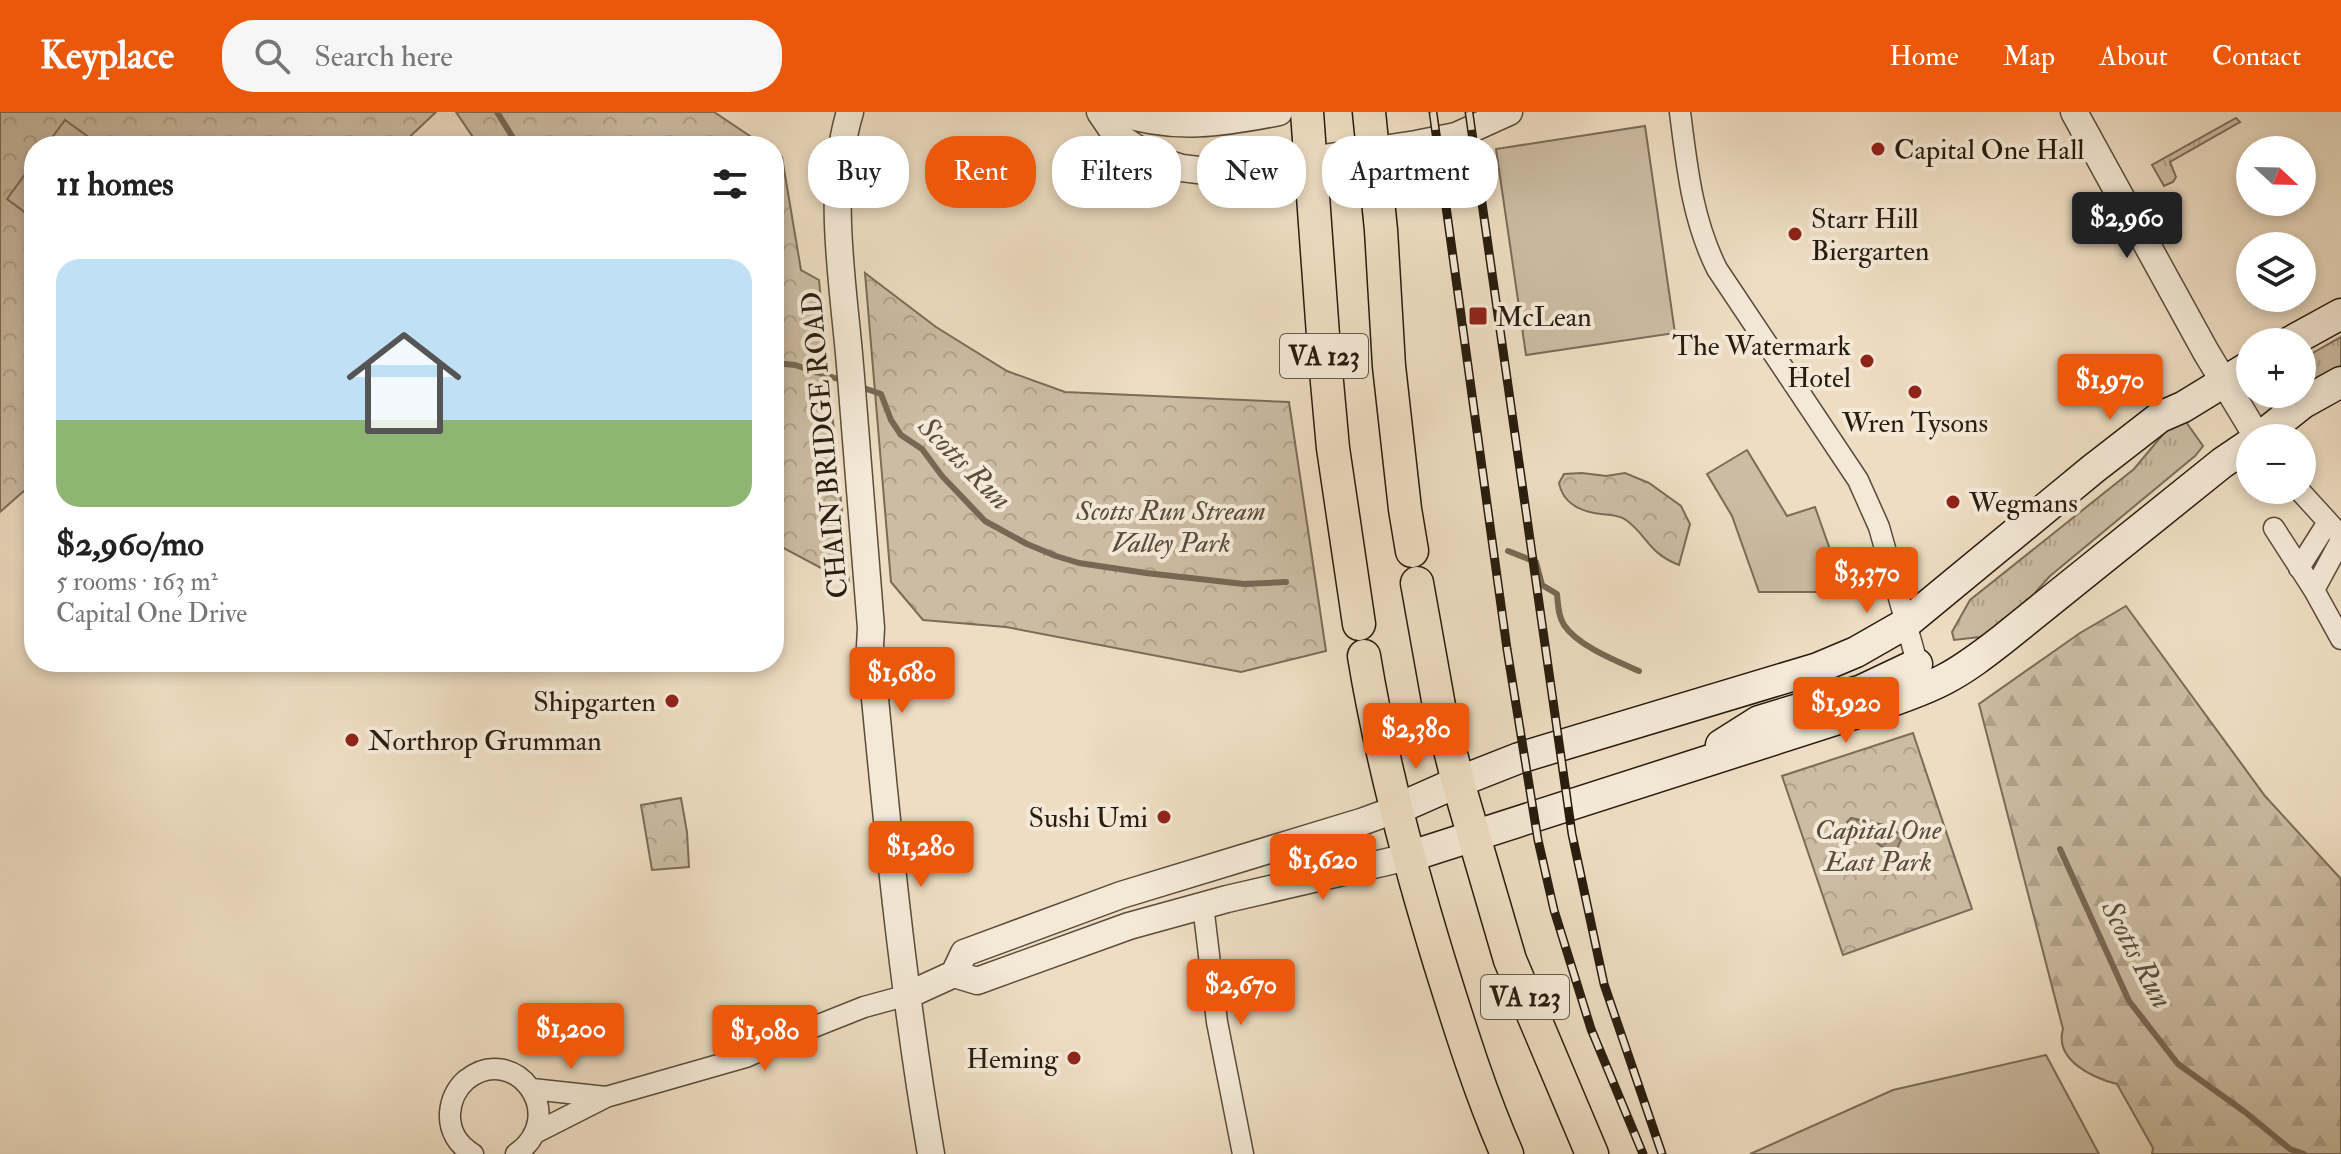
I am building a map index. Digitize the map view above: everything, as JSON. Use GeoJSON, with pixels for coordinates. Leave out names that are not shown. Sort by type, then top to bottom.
{"type":"FeatureCollection","features":[{"type":"Feature","properties":{"kind":"main road","name":"VA 123"},"geometry":{"type":"LineString","coordinates":[[1307,112],[1333,448],[1359,624]]}},
{"type":"Feature","properties":{"kind":"main road"},"geometry":{"type":"LineString","coordinates":[[1349,112],[1364,136]]}},
{"type":"Feature","properties":{"kind":"main road","name":"VA 123"},"geometry":{"type":"LineString","coordinates":[[1369,112],[1371,136]]}},
{"type":"Feature","properties":{"kind":"main road","name":"VA 123"},"geometry":{"type":"LineString","coordinates":[[1379,208],[1389,366],[1405,509],[1439,706],[1472,835],[1510,960],[1592,1154]]}},
{"type":"Feature","properties":{"kind":"main road"},"geometry":{"type":"LineString","coordinates":[[2316,328],[2341,314]]}},
{"type":"Feature","properties":{"kind":"main road"},"geometry":{"type":"LineString","coordinates":[[1397,809],[1519,758],[1818,668],[1856,652],[1905,624],[2160,417],[2236,376]]}},
{"type":"Feature","properties":{"kind":"main road"},"geometry":{"type":"LineString","coordinates":[[2277,424],[2303,403],[2341,382]]}},
{"type":"Feature","properties":{"kind":"main road"},"geometry":{"type":"LineString","coordinates":[[1408,857],[1863,711],[1921,676],[1973,662],[2236,454]]}},
{"type":"Feature","properties":{"kind":"main road","name":"VA 123"},"geometry":{"type":"LineString","coordinates":[[1364,656],[1408,857],[1461,1033],[1507,1154]]}},
{"type":"Feature","properties":{"kind":"street","name":"CHAIN BRIDGE ROAD"},"geometry":{"type":"LineString","coordinates":[[850,112],[842,137],[838,183],[870,646],[908,995],[931,1154]]}},
{"type":"Feature","properties":{"kind":"street"},"geometry":{"type":"LineString","coordinates":[[1100,112],[1115,134],[1135,149],[1182,168],[1228,171],[1322,158]]}},
{"type":"Feature","properties":{"kind":"street"},"geometry":{"type":"LineString","coordinates":[[1119,112],[1160,123],[1191,124],[1226,122],[1279,112]]}},
{"type":"Feature","properties":{"kind":"street"},"geometry":{"type":"LineString","coordinates":[[1456,136],[1509,112]]}},
{"type":"Feature","properties":{"kind":"street"},"geometry":{"type":"LineString","coordinates":[[1680,112],[1692,201],[1708,252],[1858,480],[1879,527],[1921,676]]}},
{"type":"Feature","properties":{"kind":"street"},"geometry":{"type":"LineString","coordinates":[[2074,112],[2250,424]]}},
{"type":"Feature","properties":{"kind":"street"},"geometry":{"type":"LineString","coordinates":[[2311,504],[2337,533]]}},
{"type":"Feature","properties":{"kind":"street"},"geometry":{"type":"LineString","coordinates":[[2274,528],[2341,639]]}},
{"type":"Feature","properties":{"kind":"street"},"geometry":{"type":"LineString","coordinates":[[2299,568],[2337,533]]}},
{"type":"Feature","properties":{"kind":"street"},"geometry":{"type":"LineString","coordinates":[[2314,590],[2337,533]]}},
{"type":"Feature","properties":{"kind":"street"},"geometry":{"type":"LineString","coordinates":[[537,1132],[606,1097],[746,1057],[864,1007],[908,995],[954,974],[964,953],[1106,900],[1397,809]]}},
{"type":"Feature","properties":{"kind":"street"},"geometry":{"type":"LineString","coordinates":[[954,974],[977,981],[1129,926],[1203,905],[1408,857]]}},
{"type":"Feature","properties":{"kind":"street"},"geometry":{"type":"LineString","coordinates":[[1203,905],[1217,1022],[1243,1154]]}},
{"type":"Feature","properties":{"kind":"street"},"geometry":{"type":"LineString","coordinates":[[466,1151],[450,1122],[454,1096],[461,1084],[472,1076],[498,1070],[524,1080],[538,1102],[540,1117],[537,1132],[529,1144],[516,1154]]}},
{"type":"Feature","properties":{"kind":"street"},"geometry":{"type":"LineString","coordinates":[[532,1089],[606,1097]]}},
{"type":"Feature","properties":{"kind":"green space"},"geometry":{"type":"Polygon","coordinates":[[[0,112],[436,112],[411,136],[24,136],[24,491],[0,512],[0,112]]]}},
{"type":"Feature","properties":{"kind":"green space"},"geometry":{"type":"Polygon","coordinates":[[[456,112],[714,112],[750,136],[472,136],[456,112]]]}},
{"type":"Feature","properties":{"kind":"green space"},"geometry":{"type":"Polygon","coordinates":[[[2236,118],[2240,122],[2170,162],[2176,177],[2164,186],[2152,165],[2236,118]]]}},
{"type":"Feature","properties":{"kind":"green space"},"geometry":{"type":"Polygon","coordinates":[[[65,120],[87,136],[53,136],[65,120]]]}},
{"type":"Feature","properties":{"kind":"green space"},"geometry":{"type":"Polygon","coordinates":[[[1645,126],[1675,333],[1526,355],[1498,149],[1645,126]]]}},
{"type":"Feature","properties":{"kind":"green space"},"geometry":{"type":"Polygon","coordinates":[[[784,169],[801,270],[819,280],[849,583],[784,548],[784,169]]]}},
{"type":"Feature","properties":{"kind":"green space"},"geometry":{"type":"Polygon","coordinates":[[[24,176],[24,212],[7,199],[24,176]]]}},
{"type":"Feature","properties":{"kind":"green space","name":"Scotts Run Stream Valley Park"},"geometry":{"type":"Polygon","coordinates":[[[865,273],[936,327],[1007,371],[1065,392],[1289,402],[1326,651],[1241,672],[1006,627],[923,620],[891,582],[865,273]]]}},
{"type":"Feature","properties":{"kind":"green space"},"geometry":{"type":"Polygon","coordinates":[[[2341,337],[2341,369],[2316,380],[2316,351],[2341,337]]]}},
{"type":"Feature","properties":{"kind":"green space"},"geometry":{"type":"Polygon","coordinates":[[[2186,422],[2203,446],[2195,456],[2050,576],[2006,625],[1980,637],[1954,640],[1952,632],[1970,600],[2134,469],[2170,426],[2186,422]]]}},
{"type":"Feature","properties":{"kind":"green space"},"geometry":{"type":"Polygon","coordinates":[[[1747,450],[1787,516],[1815,507],[1845,592],[1759,592],[1732,516],[1707,474],[1747,450]]]}},
{"type":"Feature","properties":{"kind":"green space"},"geometry":{"type":"Polygon","coordinates":[[[1625,473],[1649,483],[1681,506],[1690,524],[1679,565],[1654,550],[1624,518],[1587,511],[1569,502],[1559,483],[1564,474],[1606,476],[1625,473]]]}},
{"type":"Feature","properties":{"kind":"green space"},"geometry":{"type":"Polygon","coordinates":[[[2126,606],[2265,796],[2341,879],[2341,1154],[2152,1154],[2153,1148],[2117,1084],[2087,1072],[2064,1050],[2063,1029],[1979,704],[2080,633],[2126,606]]]}},
{"type":"Feature","properties":{"kind":"green space","name":"Capital One East Park"},"geometry":{"type":"Polygon","coordinates":[[[1913,733],[1972,909],[1843,955],[1782,776],[1913,733]]]}},
{"type":"Feature","properties":{"kind":"green space"},"geometry":{"type":"Polygon","coordinates":[[[681,798],[689,867],[652,870],[641,805],[681,798]]]}},
{"type":"Feature","properties":{"kind":"green space"},"geometry":{"type":"Polygon","coordinates":[[[2046,1055],[2099,1154],[1750,1154],[1893,1090],[2046,1055]]]}},
{"type":"Feature","properties":{"kind":"water"},"geometry":{"type":"Polygon","coordinates":[[[1851,818],[1884,825],[1903,836],[1894,855],[1847,822],[1851,818]]]}},
{"type":"Feature","properties":{"kind":"waterway","name":"Scotts Run"},"geometry":{"type":"LineString","coordinates":[[497,112],[512,136]]}},
{"type":"Feature","properties":{"kind":"waterway","name":"Scotts Run"},"geometry":{"type":"LineString","coordinates":[[784,364],[844,381]]}},
{"type":"Feature","properties":{"kind":"waterway","name":"Scotts Run"},"geometry":{"type":"LineString","coordinates":[[858,386],[881,394],[891,420],[901,435],[922,449],[942,476],[985,521],[1027,544],[1079,563],[1146,573],[1244,584],[1286,582]]}},
{"type":"Feature","properties":{"kind":"waterway","name":"Scotts Run"},"geometry":{"type":"LineString","coordinates":[[1508,551],[1536,562],[1542,585],[1557,594],[1561,618],[1570,633],[1598,652],[1639,671]]}},
{"type":"Feature","properties":{"kind":"waterway","name":"Scotts Run"},"geometry":{"type":"LineString","coordinates":[[2060,849],[2129,1001],[2178,1064],[2290,1149],[2304,1154]]}},
{"type":"Feature","properties":{"kind":"railway"},"geometry":{"type":"LineString","coordinates":[[1433,112],[1507,649],[1538,840],[1554,910],[1591,1029],[1643,1154]]}},
{"type":"Feature","properties":{"kind":"railway"},"geometry":{"type":"LineString","coordinates":[[1469,112],[1572,834],[1604,984],[1662,1154]]}},
{"type":"Feature","properties":{"kind":"place","name":"Capital One Hall"},"geometry":{"type":"Point","coordinates":[1878,149]}},
{"type":"Feature","properties":{"kind":"place","name":"Starr Hill Biergarten"},"geometry":{"type":"Point","coordinates":[1795,234]}},
{"type":"Feature","properties":{"kind":"place","name":"McLean"},"geometry":{"type":"Point","coordinates":[1478,316]}},
{"type":"Feature","properties":{"kind":"place","name":"The Watermark Hotel"},"geometry":{"type":"Point","coordinates":[1867,361]}},
{"type":"Feature","properties":{"kind":"place","name":"Wren Tysons"},"geometry":{"type":"Point","coordinates":[1915,392]}},
{"type":"Feature","properties":{"kind":"place","name":"Wegmans"},"geometry":{"type":"Point","coordinates":[1953,502]}},
{"type":"Feature","properties":{"kind":"place","name":"Shipgarten"},"geometry":{"type":"Point","coordinates":[672,701]}},
{"type":"Feature","properties":{"kind":"place","name":"Northrop Grumman"},"geometry":{"type":"Point","coordinates":[352,740]}},
{"type":"Feature","properties":{"kind":"place","name":"Sushi Umi"},"geometry":{"type":"Point","coordinates":[1164,817]}},
{"type":"Feature","properties":{"kind":"place","name":"Heming"},"geometry":{"type":"Point","coordinates":[1074,1058]}}]}
